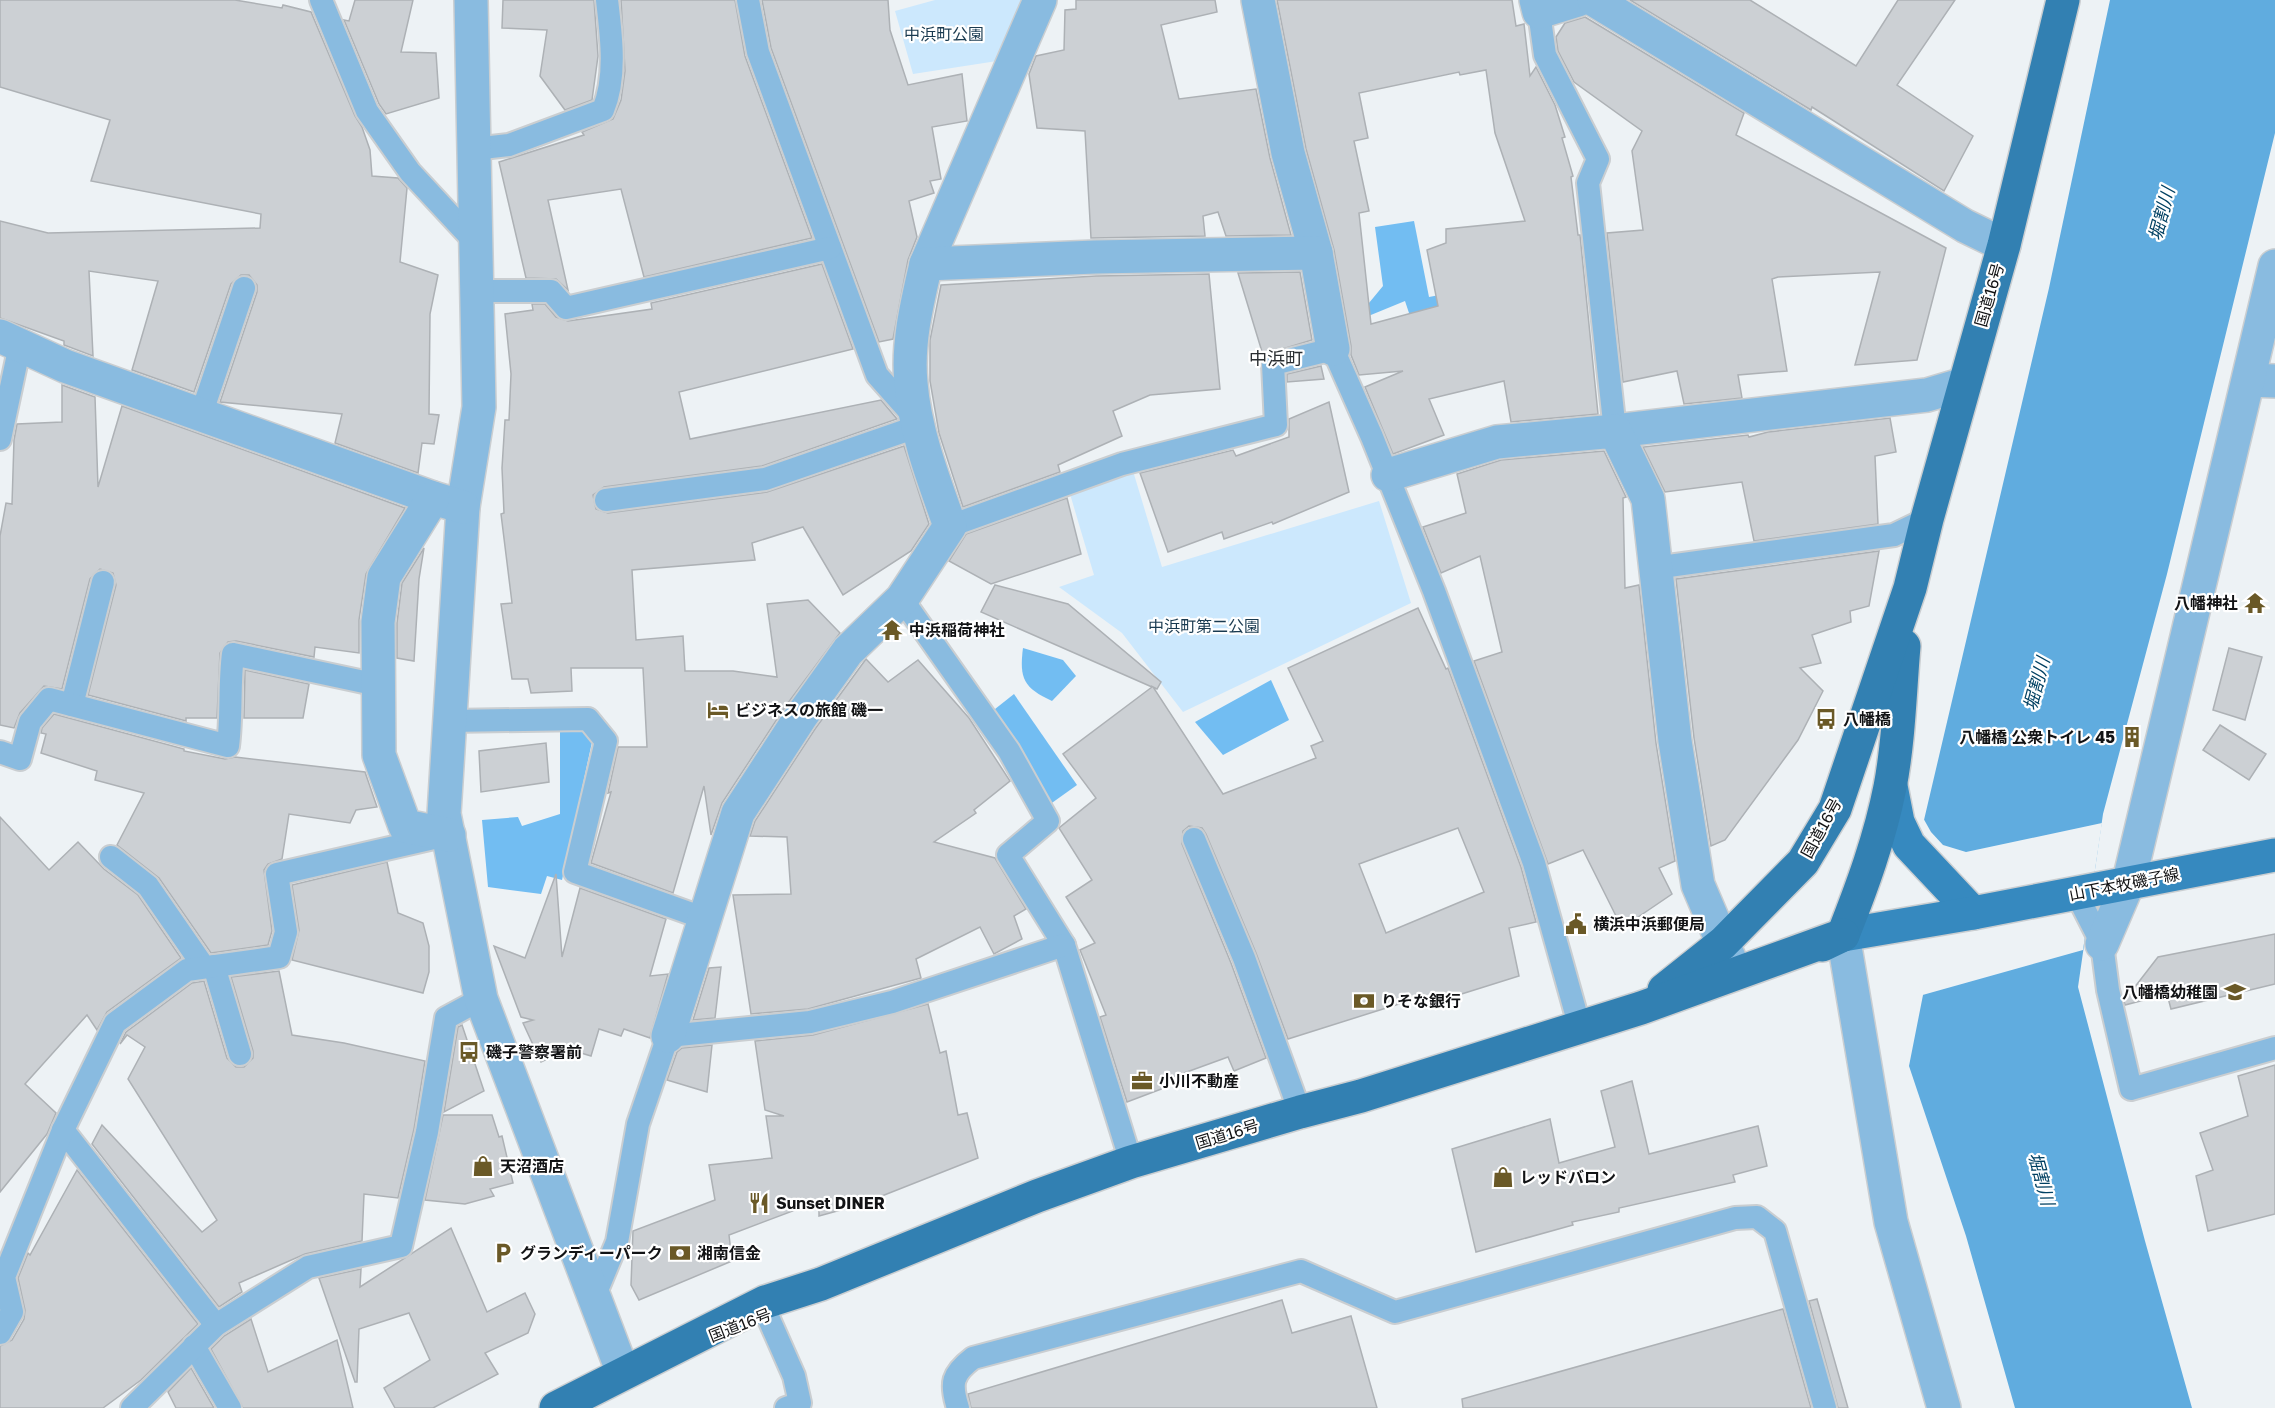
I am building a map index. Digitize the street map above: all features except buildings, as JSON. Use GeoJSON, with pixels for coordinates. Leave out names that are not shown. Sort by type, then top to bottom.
{"type":"FeatureCollection","features":[{"type":"Feature","properties":{"kind":"highway","name":"国道16号"},"geometry":{"type":"LineString","coordinates":[[1641,1008],[1723,944],[1803,862],[1835,809],[1910,588],[1927,519],[2004,245],[2063,0]]}},
{"type":"Feature","properties":{"kind":"highway","name":"国道16号"},"geometry":{"type":"LineString","coordinates":[[556,1408],[765,1302],[820,1284],[1037,1196],[1131,1162],[1361,1096],[1641,1008],[1739,980],[1843,935],[1866,876],[1891,786],[1910,588]]}},
{"type":"Feature","properties":{"kind":"highway","name":"国道16号"},"geometry":{"type":"LineString","coordinates":[[655,1356],[768,1317],[820,1284]]}},
{"type":"Feature","properties":{"kind":"main road"},"geometry":{"type":"LineString","coordinates":[[1891,786],[1898,822],[1910,845],[1973,913]]}},
{"type":"Feature","properties":{"kind":"main road","name":"山下本牧磯子線"},"geometry":{"type":"LineString","coordinates":[[1843,935],[1973,913],[2089,911],[2130,881],[2275,855]]}},
{"type":"Feature","properties":{"kind":"street"},"geometry":{"type":"LineString","coordinates":[[471,0],[479,407],[448,502],[449,721],[444,814],[481,999],[623,1373]]}},
{"type":"Feature","properties":{"kind":"street"},"geometry":{"type":"LineString","coordinates":[[668,1036],[738,813],[800,718],[848,651],[902,599],[950,526],[929,466],[911,383],[914,327],[926,264],[1040,0]]}},
{"type":"Feature","properties":{"kind":"street"},"geometry":{"type":"LineString","coordinates":[[1258,0],[1288,153],[1316,253],[1333,349]]}},
{"type":"Feature","properties":{"kind":"street"},"geometry":{"type":"LineString","coordinates":[[1537,6],[1578,0]]}},
{"type":"Feature","properties":{"kind":"street"},"geometry":{"type":"LineString","coordinates":[[1594,0],[1965,226],[2004,245]]}},
{"type":"Feature","properties":{"kind":"street"},"geometry":{"type":"LineString","coordinates":[[926,264],[1316,253]]}},
{"type":"Feature","properties":{"kind":"street"},"geometry":{"type":"LineString","coordinates":[[2089,911],[2130,881],[2262,380],[2275,266]]}},
{"type":"Feature","properties":{"kind":"street"},"geometry":{"type":"LineString","coordinates":[[10,340],[65,366],[448,502]]}},
{"type":"Feature","properties":{"kind":"street"},"geometry":{"type":"LineString","coordinates":[[1388,475],[1497,442],[1927,395],[1964,384]]}},
{"type":"Feature","properties":{"kind":"street"},"geometry":{"type":"LineString","coordinates":[[1615,430],[1648,499],[1675,741],[1698,885],[1739,980]]}},
{"type":"Feature","properties":{"kind":"street"},"geometry":{"type":"LineString","coordinates":[[448,502],[384,577],[378,622],[378,685],[379,755],[405,826],[449,835]]}},
{"type":"Feature","properties":{"kind":"street"},"geometry":{"type":"LineString","coordinates":[[1843,935],[1891,1222],[1944,1408]]}},
{"type":"Feature","properties":{"kind":"lane"},"geometry":{"type":"LineString","coordinates":[[321,0],[367,111],[410,172],[475,242]]}},
{"type":"Feature","properties":{"kind":"lane"},"geometry":{"type":"LineString","coordinates":[[473,149],[509,145],[603,110],[607,100],[612,41],[607,0]]}},
{"type":"Feature","properties":{"kind":"lane"},"geometry":{"type":"LineString","coordinates":[[606,500],[765,479],[919,424],[876,375],[758,52],[748,0]]}},
{"type":"Feature","properties":{"kind":"lane"},"geometry":{"type":"LineString","coordinates":[[1537,6],[1545,55],[1598,159],[1588,183],[1615,430]]}},
{"type":"Feature","properties":{"kind":"lane"},"geometry":{"type":"LineString","coordinates":[[476,291],[551,291],[567,308],[830,248]]}},
{"type":"Feature","properties":{"kind":"lane"},"geometry":{"type":"LineString","coordinates":[[201,415],[244,288]]}},
{"type":"Feature","properties":{"kind":"lane"},"geometry":{"type":"LineString","coordinates":[[0,439],[10,340]]}},
{"type":"Feature","properties":{"kind":"lane"},"geometry":{"type":"LineString","coordinates":[[950,526],[1122,464],[1276,425],[1273,364],[1333,349],[1388,475],[1434,591],[1534,863],[1580,1028]]}},
{"type":"Feature","properties":{"kind":"lane"},"geometry":{"type":"LineString","coordinates":[[1654,568],[1894,535],[1927,519]]}},
{"type":"Feature","properties":{"kind":"lane"},"geometry":{"type":"LineString","coordinates":[[72,705],[103,582]]}},
{"type":"Feature","properties":{"kind":"lane"},"geometry":{"type":"LineString","coordinates":[[902,599],[1009,750],[1048,820],[1008,855],[1064,945],[1131,1162]]}},
{"type":"Feature","properties":{"kind":"lane"},"geometry":{"type":"LineString","coordinates":[[0,752],[20,759],[30,722],[49,699],[228,746],[233,709],[229,688],[233,654],[378,685]]}},
{"type":"Feature","properties":{"kind":"lane"},"geometry":{"type":"LineString","coordinates":[[449,721],[588,719],[606,741],[575,872],[706,919]]}},
{"type":"Feature","properties":{"kind":"lane"},"geometry":{"type":"LineString","coordinates":[[0,1333],[12,1312],[4,1277],[63,1130],[115,1023],[187,969],[279,957],[286,932],[277,874],[449,835]]}},
{"type":"Feature","properties":{"kind":"lane"},"geometry":{"type":"LineString","coordinates":[[1194,839],[1244,958],[1300,1112]]}},
{"type":"Feature","properties":{"kind":"lane"},"geometry":{"type":"LineString","coordinates":[[111,857],[148,886],[209,967],[240,1054]]}},
{"type":"Feature","properties":{"kind":"lane"},"geometry":{"type":"LineString","coordinates":[[2089,911],[2131,1089],[2275,1048]]}},
{"type":"Feature","properties":{"kind":"lane"},"geometry":{"type":"LineString","coordinates":[[595,1295],[617,1242],[638,1124],[668,1036],[810,1022],[892,1002],[1064,945]]}},
{"type":"Feature","properties":{"kind":"lane"},"geometry":{"type":"LineString","coordinates":[[132,1408],[216,1325],[308,1266],[400,1246],[427,1132],[446,1018],[481,999]]}},
{"type":"Feature","properties":{"kind":"lane"},"geometry":{"type":"LineString","coordinates":[[63,1130],[216,1325]]}},
{"type":"Feature","properties":{"kind":"lane"},"geometry":{"type":"LineString","coordinates":[[958,1408],[952,1389],[957,1370],[973,1358],[1301,1271],[1395,1312],[1735,1218],[1757,1217],[1775,1231],[1825,1408]]}},
{"type":"Feature","properties":{"kind":"lane"},"geometry":{"type":"LineString","coordinates":[[768,1317],[794,1376],[800,1403],[786,1408]]}},
{"type":"Feature","properties":{"kind":"lane"},"geometry":{"type":"LineString","coordinates":[[194,1346],[230,1408]]}},
{"type":"Feature","properties":{"kind":"green space","name":"中浜町公園"},"geometry":{"type":"Polygon","coordinates":[[[935,0],[1022,0],[997,61],[913,74],[895,11],[935,0]]]}},
{"type":"Feature","properties":{"kind":"green space","name":"中浜町第二公園"},"geometry":{"type":"Polygon","coordinates":[[[1133,471],[1162,567],[1379,501],[1411,603],[1183,712],[1122,633],[1059,587],[1094,575],[1070,494],[1133,471]]]}},
{"type":"Feature","properties":{"kind":"shaded area"},"geometry":{"type":"Polygon","coordinates":[[[1414,221],[1429,297],[1487,286],[1413,325],[1405,301],[1366,317],[1364,309],[1383,286],[1375,227],[1414,221]]]}},
{"type":"Feature","properties":{"kind":"shaded area"},"geometry":{"type":"Polygon","coordinates":[[[1023,648],[1063,660],[1076,676],[1052,701],[1029,687],[1023,675],[1023,648]]]}},
{"type":"Feature","properties":{"kind":"shaded area"},"geometry":{"type":"Polygon","coordinates":[[[1271,680],[1289,720],[1223,755],[1195,722],[1271,680]]]}},
{"type":"Feature","properties":{"kind":"shaded area"},"geometry":{"type":"Polygon","coordinates":[[[1014,694],[1077,785],[1049,805],[990,713],[1014,694]]]}},
{"type":"Feature","properties":{"kind":"shaded area"},"geometry":{"type":"Polygon","coordinates":[[[583,728],[592,742],[562,880],[547,876],[541,894],[488,887],[482,820],[518,817],[522,826],[560,814],[560,730],[583,728]]]}},
{"type":"Feature","properties":{"kind":"water","name":"堀割川"},"geometry":{"type":"Polygon","coordinates":[[[2110,0],[2275,0],[2275,133],[2167,574],[2103,814],[2078,987],[2192,1408],[2015,1408],[1966,1236],[1909,1066],[1923,995],[1924,820],[2049,288],[2110,0]]]}},
{"type":"Feature","properties":{"kind":"pier"},"geometry":{"type":"Polygon","coordinates":[[[1922,816],[1931,832],[1943,845],[1966,852],[2102,823],[2083,950],[1919,996],[1922,816]]]}},
{"type":"Feature","properties":{"kind":"place","name":"八幡神社"},"geometry":{"type":"Point","coordinates":[2255,603]}},
{"type":"Feature","properties":{"kind":"place","name":"中浜稲荷神社"},"geometry":{"type":"Point","coordinates":[892,630]}},
{"type":"Feature","properties":{"kind":"place","name":"ビジネスの旅館 磯一"},"geometry":{"type":"Point","coordinates":[718,710]}},
{"type":"Feature","properties":{"kind":"place","name":"八幡橋"},"geometry":{"type":"Point","coordinates":[1826,719]}},
{"type":"Feature","properties":{"kind":"place","name":"八幡橋 公衆トイレ 45"},"geometry":{"type":"Point","coordinates":[2132,737]}},
{"type":"Feature","properties":{"kind":"place","name":"横浜中浜郵便局"},"geometry":{"type":"Point","coordinates":[1576,924]}},
{"type":"Feature","properties":{"kind":"place","name":"八幡橋幼稚園"},"geometry":{"type":"Point","coordinates":[2235,992]}},
{"type":"Feature","properties":{"kind":"place","name":"りそな銀行"},"geometry":{"type":"Point","coordinates":[1364,1001]}},
{"type":"Feature","properties":{"kind":"place","name":"磯子警察署前"},"geometry":{"type":"Point","coordinates":[469,1052]}},
{"type":"Feature","properties":{"kind":"place","name":"小川不動産"},"geometry":{"type":"Point","coordinates":[1142,1081]}},
{"type":"Feature","properties":{"kind":"place","name":"天沼酒店"},"geometry":{"type":"Point","coordinates":[483,1166]}},
{"type":"Feature","properties":{"kind":"place","name":"レッドバロン"},"geometry":{"type":"Point","coordinates":[1503,1177]}},
{"type":"Feature","properties":{"kind":"place","name":"Sunset DINER"},"geometry":{"type":"Point","coordinates":[759,1203]}},
{"type":"Feature","properties":{"kind":"place","name":"グランディーパーク"},"geometry":{"type":"Point","coordinates":[503,1253]}},
{"type":"Feature","properties":{"kind":"place","name":"湘南信金"},"geometry":{"type":"Point","coordinates":[680,1253]}},
{"type":"Feature","properties":{"kind":"district","name":"中浜町"},"geometry":{"type":"Point","coordinates":[1276,359]}}]}
